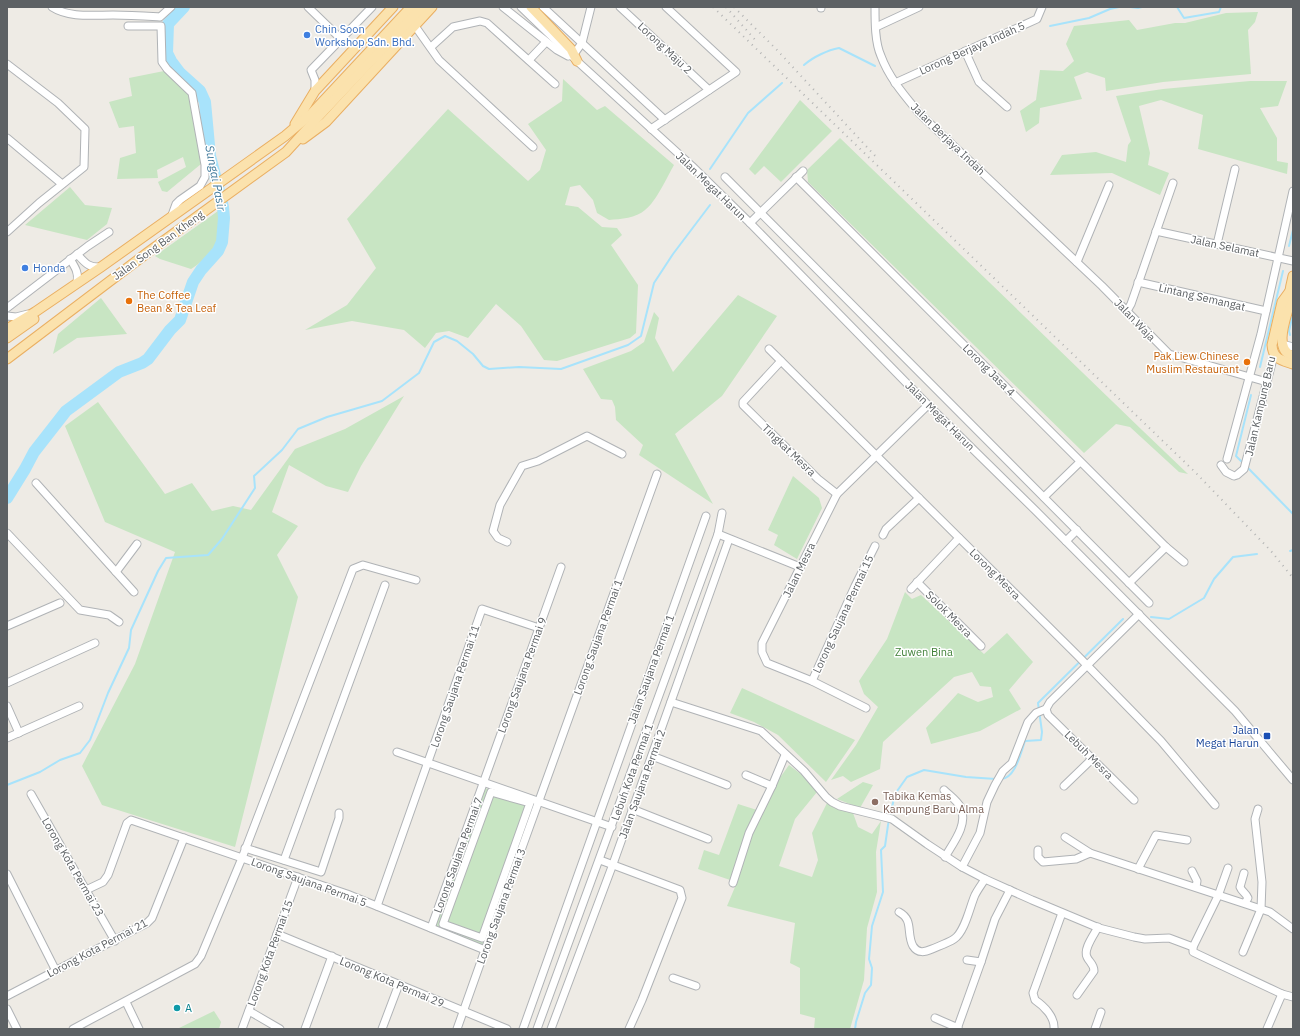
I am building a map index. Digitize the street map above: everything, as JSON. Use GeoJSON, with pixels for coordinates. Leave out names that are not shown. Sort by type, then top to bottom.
{"type":"FeatureCollection","features":[{"type":"Feature","properties":{"kind":"main road"},"geometry":{"type":"LineString","coordinates":[[292,131],[315,91],[393,7]]}},
{"type":"Feature","properties":{"kind":"main road","name":"Jalan Song Ban Kheng"},"geometry":{"type":"LineString","coordinates":[[7,358],[147,253],[286,152],[314,115],[411,7]]}},
{"type":"Feature","properties":{"kind":"main road","name":"Jalan Song Ban Kheng"},"geometry":{"type":"LineString","coordinates":[[7,329],[35,312],[101,267],[314,115],[422,7]]}},
{"type":"Feature","properties":{"kind":"main road"},"geometry":{"type":"LineString","coordinates":[[286,152],[326,122],[432,7]]}},
{"type":"Feature","properties":{"kind":"main road"},"geometry":{"type":"LineString","coordinates":[[531,7],[561,38],[575,57]]}},
{"type":"Feature","properties":{"kind":"main road"},"geometry":{"type":"LineString","coordinates":[[7,338],[79,288],[84,282],[86,276]]}},
{"type":"Feature","properties":{"kind":"main road","name":"Jalan Kampung Baru"},"geometry":{"type":"LineString","coordinates":[[1293,276],[1282,334],[1282,344],[1288,355],[1293,356]]}},
{"type":"Feature","properties":{"kind":"main road","name":"Jalan Kampung Baru"},"geometry":{"type":"LineString","coordinates":[[1274,355],[1272,345],[1282,302],[1290,296]]}},
{"type":"Feature","properties":{"kind":"main road"},"geometry":{"type":"LineString","coordinates":[[7,349],[12,350],[23,347]]}},
{"type":"Feature","properties":{"kind":"main road"},"geometry":{"type":"LineString","coordinates":[[1274,355],[1293,364]]}},
{"type":"Feature","properties":{"kind":"street"},"geometry":{"type":"LineString","coordinates":[[52,7],[59,12],[84,16],[113,15],[160,17],[171,7]]}},
{"type":"Feature","properties":{"kind":"street"},"geometry":{"type":"LineString","coordinates":[[113,7],[113,15]]}},
{"type":"Feature","properties":{"kind":"street"},"geometry":{"type":"LineString","coordinates":[[308,7],[341,39]]}},
{"type":"Feature","properties":{"kind":"street"},"geometry":{"type":"LineString","coordinates":[[315,91],[315,80],[311,70],[372,7]]}},
{"type":"Feature","properties":{"kind":"street","name":"Jalan Megat Harun"},"geometry":{"type":"LineString","coordinates":[[503,7],[557,50],[575,57]]}},
{"type":"Feature","properties":{"kind":"street","name":"Jalan Megat Harun"},"geometry":{"type":"LineString","coordinates":[[521,7],[750,223],[928,405],[1235,711],[1293,780]]}},
{"type":"Feature","properties":{"kind":"street"},"geometry":{"type":"LineString","coordinates":[[543,7],[665,120]]}},
{"type":"Feature","properties":{"kind":"street","name":"Lorong Maju 2"},"geometry":{"type":"LineString","coordinates":[[620,7],[709,90]]}},
{"type":"Feature","properties":{"kind":"street"},"geometry":{"type":"LineString","coordinates":[[651,129],[736,72],[666,7]]}},
{"type":"Feature","properties":{"kind":"street","name":"Jalan Berjaya Indah"},"geometry":{"type":"LineString","coordinates":[[875,7],[880,56],[895,83],[919,113],[1027,215]]}},
{"type":"Feature","properties":{"kind":"street"},"geometry":{"type":"LineString","coordinates":[[876,26],[919,7]]}},
{"type":"Feature","properties":{"kind":"street","name":"Lorong Berjaya Indah 5"},"geometry":{"type":"LineString","coordinates":[[895,83],[1037,19],[1042,7]]}},
{"type":"Feature","properties":{"kind":"street"},"geometry":{"type":"LineString","coordinates":[[575,57],[582,43],[589,8]]}},
{"type":"Feature","properties":{"kind":"street"},"geometry":{"type":"LineString","coordinates":[[431,47],[453,27],[480,21],[488,23],[555,84]]}},
{"type":"Feature","properties":{"kind":"street"},"geometry":{"type":"LineString","coordinates":[[128,26],[160,26],[162,62],[167,69],[192,93],[205,177],[200,186],[176,204],[172,215]]}},
{"type":"Feature","properties":{"kind":"street"},"geometry":{"type":"LineString","coordinates":[[415,26],[439,60],[533,148]]}},
{"type":"Feature","properties":{"kind":"street"},"geometry":{"type":"LineString","coordinates":[[530,60],[546,42]]}},
{"type":"Feature","properties":{"kind":"street"},"geometry":{"type":"LineString","coordinates":[[965,51],[979,82],[1007,106]]}},
{"type":"Feature","properties":{"kind":"street"},"geometry":{"type":"LineString","coordinates":[[7,64],[64,108],[85,129],[84,167],[62,184],[7,232]]}},
{"type":"Feature","properties":{"kind":"street"},"geometry":{"type":"LineString","coordinates":[[315,80],[325,80]]}},
{"type":"Feature","properties":{"kind":"street"},"geometry":{"type":"LineString","coordinates":[[7,138],[62,184]]}},
{"type":"Feature","properties":{"kind":"street"},"geometry":{"type":"LineString","coordinates":[[1217,244],[1236,169]]}},
{"type":"Feature","properties":{"kind":"street"},"geometry":{"type":"LineString","coordinates":[[750,223],[803,171]]}},
{"type":"Feature","properties":{"kind":"street","name":"Jalan Megat Harun"},"geometry":{"type":"LineString","coordinates":[[725,177],[1149,602]]}},
{"type":"Feature","properties":{"kind":"street","name":"Lorong Jasa 4"},"geometry":{"type":"LineString","coordinates":[[796,177],[1080,462],[1166,547],[1184,562]]}},
{"type":"Feature","properties":{"kind":"street"},"geometry":{"type":"LineString","coordinates":[[1126,311],[1130,304],[1173,183]]}},
{"type":"Feature","properties":{"kind":"street"},"geometry":{"type":"LineString","coordinates":[[1077,262],[1108,185]]}},
{"type":"Feature","properties":{"kind":"street"},"geometry":{"type":"LineString","coordinates":[[1227,459],[1250,377],[1293,191]]}},
{"type":"Feature","properties":{"kind":"street","name":"Jalan Waja"},"geometry":{"type":"LineString","coordinates":[[1027,215],[1077,262],[1169,354],[1267,382]]}},
{"type":"Feature","properties":{"kind":"street","name":"Jalan Selamat"},"geometry":{"type":"LineString","coordinates":[[1156,231],[1293,261]]}},
{"type":"Feature","properties":{"kind":"street"},"geometry":{"type":"LineString","coordinates":[[7,308],[77,254],[109,232]]}},
{"type":"Feature","properties":{"kind":"street"},"geometry":{"type":"LineString","coordinates":[[77,254],[86,264],[94,267],[101,267]]}},
{"type":"Feature","properties":{"kind":"street"},"geometry":{"type":"LineString","coordinates":[[70,260],[77,272],[77,282]]}},
{"type":"Feature","properties":{"kind":"street","name":"Lintang Semangat"},"geometry":{"type":"LineString","coordinates":[[1138,282],[1266,311]]}},
{"type":"Feature","properties":{"kind":"street"},"geometry":{"type":"LineString","coordinates":[[7,316],[16,317],[35,312]]}},
{"type":"Feature","properties":{"kind":"street"},"geometry":{"type":"LineString","coordinates":[[1282,344],[1293,347]]}},
{"type":"Feature","properties":{"kind":"street","name":"Lorong Mesra"},"geometry":{"type":"LineString","coordinates":[[768,349],[1083,661],[1161,741],[1216,805]]}},
{"type":"Feature","properties":{"kind":"street","name":"Jalan Kampung Baru"},"geometry":{"type":"LineString","coordinates":[[1221,465],[1226,472],[1234,476],[1244,469],[1274,355]]}},
{"type":"Feature","properties":{"kind":"street","name":"Tingkat Mesra"},"geometry":{"type":"LineString","coordinates":[[781,361],[744,402],[743,405],[818,479],[837,494]]}},
{"type":"Feature","properties":{"kind":"street","name":"Jalan Mesra"},"geometry":{"type":"LineString","coordinates":[[866,708],[812,681],[767,663],[762,652],[762,643],[837,494],[928,405]]}},
{"type":"Feature","properties":{"kind":"street"},"geometry":{"type":"LineString","coordinates":[[507,542],[498,538],[493,531],[500,505],[522,466],[538,461],[587,436],[622,454]]}},
{"type":"Feature","properties":{"kind":"street"},"geometry":{"type":"LineString","coordinates":[[1044,497],[1080,462]]}},
{"type":"Feature","properties":{"kind":"street","name":"Lorong Saujana Permai 1"},"geometry":{"type":"LineString","coordinates":[[539,801],[657,474]]}},
{"type":"Feature","properties":{"kind":"street"},"geometry":{"type":"LineString","coordinates":[[36,483],[134,592]]}},
{"type":"Feature","properties":{"kind":"street"},"geometry":{"type":"LineString","coordinates":[[883,535],[886,529],[919,498]]}},
{"type":"Feature","properties":{"kind":"street","name":"Lebuh Kota Permai 1"},"geometry":{"type":"LineString","coordinates":[[538,1029],[718,534],[722,513]]}},
{"type":"Feature","properties":{"kind":"street","name":"Jalan Saujana Permai 1"},"geometry":{"type":"LineString","coordinates":[[597,822],[706,516]]}},
{"type":"Feature","properties":{"kind":"street"},"geometry":{"type":"LineString","coordinates":[[1066,541],[1077,530]]}},
{"type":"Feature","properties":{"kind":"street"},"geometry":{"type":"LineString","coordinates":[[718,534],[800,567]]}},
{"type":"Feature","properties":{"kind":"street"},"geometry":{"type":"LineString","coordinates":[[8,535],[80,610],[110,615],[119,622]]}},
{"type":"Feature","properties":{"kind":"street","name":"Solok Mesra"},"geometry":{"type":"LineString","coordinates":[[911,589],[959,538]]}},
{"type":"Feature","properties":{"kind":"street","name":"Jalan Saujana Permai 2"},"geometry":{"type":"LineString","coordinates":[[551,1029],[613,864],[729,539]]}},
{"type":"Feature","properties":{"kind":"street"},"geometry":{"type":"LineString","coordinates":[[116,572],[137,544]]}},
{"type":"Feature","properties":{"kind":"street","name":"Lorong Saujana Permai 15"},"geometry":{"type":"LineString","coordinates":[[812,681],[855,586],[875,546]]}},
{"type":"Feature","properties":{"kind":"street"},"geometry":{"type":"LineString","coordinates":[[1129,583],[1166,547]]}},
{"type":"Feature","properties":{"kind":"street"},"geometry":{"type":"LineString","coordinates":[[74,1029],[195,964],[201,956],[246,848],[353,569],[363,565],[416,580]]}},
{"type":"Feature","properties":{"kind":"street","name":"Lorong Saujana Permai 9"},"geometry":{"type":"LineString","coordinates":[[484,782],[561,567]]}},
{"type":"Feature","properties":{"kind":"street","name":"Solok Mesra"},"geometry":{"type":"LineString","coordinates":[[917,582],[981,646]]}},
{"type":"Feature","properties":{"kind":"street"},"geometry":{"type":"LineString","coordinates":[[284,860],[385,585]]}},
{"type":"Feature","properties":{"kind":"street"},"geometry":{"type":"LineString","coordinates":[[7,626],[60,603]]}},
{"type":"Feature","properties":{"kind":"street","name":"Lorong Saujana Permai 11"},"geometry":{"type":"LineString","coordinates":[[377,906],[482,609],[539,628]]}},
{"type":"Feature","properties":{"kind":"street"},"geometry":{"type":"LineString","coordinates":[[962,867],[980,833],[987,802],[998,779],[1012,763],[1031,717],[1041,711],[1050,702],[1083,661],[1139,614]]}},
{"type":"Feature","properties":{"kind":"street"},"geometry":{"type":"LineString","coordinates":[[7,683],[95,643]]}},
{"type":"Feature","properties":{"kind":"street"},"geometry":{"type":"LineString","coordinates":[[671,702],[760,732],[804,771],[832,802],[840,806],[892,819],[945,857],[985,879],[1098,927],[1145,939],[1169,938],[1218,964],[1282,994],[1293,997]]}},
{"type":"Feature","properties":{"kind":"street"},"geometry":{"type":"LineString","coordinates":[[7,706],[19,733]]}},
{"type":"Feature","properties":{"kind":"street"},"geometry":{"type":"LineString","coordinates":[[7,738],[79,706]]}},
{"type":"Feature","properties":{"kind":"street","name":"Lebuh Mesra"},"geometry":{"type":"LineString","coordinates":[[1041,711],[1048,715],[1134,800]]}},
{"type":"Feature","properties":{"kind":"street"},"geometry":{"type":"LineString","coordinates":[[397,752],[612,827]]}},
{"type":"Feature","properties":{"kind":"street"},"geometry":{"type":"LineString","coordinates":[[733,883],[748,833],[772,786],[785,755]]}},
{"type":"Feature","properties":{"kind":"street"},"geometry":{"type":"LineString","coordinates":[[652,756],[727,785]]}},
{"type":"Feature","properties":{"kind":"street"},"geometry":{"type":"LineString","coordinates":[[1064,786],[1092,759]]}},
{"type":"Feature","properties":{"kind":"street"},"geometry":{"type":"LineString","coordinates":[[746,775],[772,786]]}},
{"type":"Feature","properties":{"kind":"street","name":"Lorong Saujana Permai 7"},"geometry":{"type":"LineString","coordinates":[[431,928],[484,782]]}},
{"type":"Feature","properties":{"kind":"street"},"geometry":{"type":"LineString","coordinates":[[944,790],[961,808],[963,818],[961,830],[945,857]]}},
{"type":"Feature","properties":{"kind":"street"},"geometry":{"type":"LineString","coordinates":[[491,792],[530,803],[482,938],[443,924],[491,792]]}},
{"type":"Feature","properties":{"kind":"street","name":"Lorong Kota Permai 23"},"geometry":{"type":"LineString","coordinates":[[31,794],[115,941]]}},
{"type":"Feature","properties":{"kind":"street","name":"Lorong Saujana Permai 3"},"geometry":{"type":"LineString","coordinates":[[457,1029],[539,801]]}},
{"type":"Feature","properties":{"kind":"street"},"geometry":{"type":"LineString","coordinates":[[632,809],[708,838]]}},
{"type":"Feature","properties":{"kind":"street"},"geometry":{"type":"LineString","coordinates":[[1243,952],[1260,909],[1262,882],[1255,819],[1258,809]]}},
{"type":"Feature","properties":{"kind":"street"},"geometry":{"type":"LineString","coordinates":[[246,848],[321,872],[339,818],[339,813]]}},
{"type":"Feature","properties":{"kind":"street","name":"Lorong Saujana Permai 5"},"geometry":{"type":"LineString","coordinates":[[86,890],[103,882],[108,875],[127,823],[131,820],[346,894],[485,950]]}},
{"type":"Feature","properties":{"kind":"street","name":"Lebuh Kota Permai 1"},"geometry":{"type":"LineString","coordinates":[[523,1029],[597,822]]}},
{"type":"Feature","properties":{"kind":"street"},"geometry":{"type":"LineString","coordinates":[[1138,869],[1156,835],[1187,840]]}},
{"type":"Feature","properties":{"kind":"street"},"geometry":{"type":"LineString","coordinates":[[1066,837],[1090,853],[1270,912],[1293,929]]}},
{"type":"Feature","properties":{"kind":"street","name":"Lorong Kota Permai 21"},"geometry":{"type":"LineString","coordinates":[[7,996],[148,923],[152,918],[184,838]]}},
{"type":"Feature","properties":{"kind":"street"},"geometry":{"type":"LineString","coordinates":[[1038,850],[1038,857],[1043,862],[1076,859],[1090,853]]}},
{"type":"Feature","properties":{"kind":"street"},"geometry":{"type":"LineString","coordinates":[[600,860],[680,890],[682,898],[629,1029]]}},
{"type":"Feature","properties":{"kind":"street"},"geometry":{"type":"LineString","coordinates":[[1193,950],[1218,896],[1228,868]]}},
{"type":"Feature","properties":{"kind":"street"},"geometry":{"type":"LineString","coordinates":[[1192,871],[1197,881],[1196,887]]}},
{"type":"Feature","properties":{"kind":"street"},"geometry":{"type":"LineString","coordinates":[[1244,873],[1240,887],[1241,890],[1247,894],[1248,898],[1245,903]]}},
{"type":"Feature","properties":{"kind":"street"},"geometry":{"type":"LineString","coordinates":[[7,874],[56,971]]}},
{"type":"Feature","properties":{"kind":"street","name":"Lorong Kota Permai 15"},"geometry":{"type":"LineString","coordinates":[[242,1029],[298,877]]}},
{"type":"Feature","properties":{"kind":"street"},"geometry":{"type":"LineString","coordinates":[[899,912],[906,915],[908,919],[910,937],[914,948],[919,952],[926,952],[955,938],[961,932],[976,894],[985,879]]}},
{"type":"Feature","properties":{"kind":"street"},"geometry":{"type":"LineString","coordinates":[[935,1018],[957,1029],[995,919],[1010,890]]}},
{"type":"Feature","properties":{"kind":"street"},"geometry":{"type":"LineString","coordinates":[[1054,1029],[1054,1024],[1048,1012],[1035,1000],[1033,993],[1062,912]]}},
{"type":"Feature","properties":{"kind":"street"},"geometry":{"type":"LineString","coordinates":[[1077,995],[1094,971],[1094,967],[1086,955],[1086,950],[1098,927]]}},
{"type":"Feature","properties":{"kind":"street","name":"Lorong Kota Permai 29"},"geometry":{"type":"LineString","coordinates":[[277,934],[507,1029]]}},
{"type":"Feature","properties":{"kind":"street"},"geometry":{"type":"LineString","coordinates":[[305,1029],[332,956]]}},
{"type":"Feature","properties":{"kind":"street"},"geometry":{"type":"LineString","coordinates":[[967,960],[981,962]]}},
{"type":"Feature","properties":{"kind":"street"},"geometry":{"type":"LineString","coordinates":[[673,978],[696,986]]}},
{"type":"Feature","properties":{"kind":"street"},"geometry":{"type":"LineString","coordinates":[[382,1029],[399,984]]}},
{"type":"Feature","properties":{"kind":"street"},"geometry":{"type":"LineString","coordinates":[[1267,1029],[1282,994]]}},
{"type":"Feature","properties":{"kind":"street"},"geometry":{"type":"LineString","coordinates":[[126,1002],[139,1029]]}},
{"type":"Feature","properties":{"kind":"street"},"geometry":{"type":"LineString","coordinates":[[7,1009],[17,1029]]}},
{"type":"Feature","properties":{"kind":"street"},"geometry":{"type":"LineString","coordinates":[[249,1011],[280,1029]]}},
{"type":"Feature","properties":{"kind":"street"},"geometry":{"type":"LineString","coordinates":[[1095,1029],[1102,1012]]}},
{"type":"Feature","properties":{"kind":"green space"},"geometry":{"type":"Polygon","coordinates":[[[1258,12],[1255,22],[1248,30],[1251,74],[1163,82],[1106,91],[1105,78],[1087,72],[1074,77],[1082,99],[1040,108],[1039,123],[1026,132],[1020,111],[1036,100],[1040,70],[1063,71],[1074,61],[1066,44],[1074,26],[1129,20],[1137,30],[1175,23],[1185,23],[1226,13],[1258,12]]]}},
{"type":"Feature","properties":{"kind":"green space"},"geometry":{"type":"Polygon","coordinates":[[[164,71],[189,95],[201,164],[167,192],[162,191],[158,182],[186,167],[183,157],[157,170],[158,178],[117,179],[120,158],[136,153],[134,126],[119,128],[109,102],[132,96],[129,78],[164,71]]]}},
{"type":"Feature","properties":{"kind":"green space"},"geometry":{"type":"Polygon","coordinates":[[[563,79],[597,110],[605,106],[674,165],[653,201],[645,210],[637,215],[628,218],[609,220],[597,213],[593,200],[580,185],[570,187],[565,205],[578,207],[602,227],[617,228],[622,235],[611,245],[638,285],[636,333],[630,338],[557,361],[544,360],[521,326],[496,304],[468,338],[449,331],[436,333],[425,348],[404,330],[352,321],[305,330],[347,305],[376,268],[347,219],[448,109],[528,181],[540,170],[546,150],[528,124],[562,101],[563,79]]]}},
{"type":"Feature","properties":{"kind":"green space"},"geometry":{"type":"Polygon","coordinates":[[[1250,81],[1287,81],[1278,106],[1260,108],[1277,138],[1277,161],[1288,163],[1287,174],[1198,149],[1203,115],[1161,100],[1139,106],[1150,153],[1148,165],[1169,173],[1160,195],[1112,173],[1050,175],[1062,155],[1096,152],[1126,162],[1128,145],[1131,141],[1116,96],[1163,89],[1250,81]]]}},
{"type":"Feature","properties":{"kind":"green space"},"geometry":{"type":"Polygon","coordinates":[[[800,100],[832,131],[781,182],[764,166],[755,175],[749,169],[800,100]]]}},
{"type":"Feature","properties":{"kind":"green space"},"geometry":{"type":"Polygon","coordinates":[[[840,138],[1188,474],[1179,472],[1130,427],[1116,424],[1084,453],[808,182],[807,170],[840,138]]]}},
{"type":"Feature","properties":{"kind":"green space"},"geometry":{"type":"Polygon","coordinates":[[[70,187],[85,205],[112,208],[107,224],[87,240],[25,225],[70,187]]]}},
{"type":"Feature","properties":{"kind":"green space"},"geometry":{"type":"Polygon","coordinates":[[[218,211],[218,232],[216,244],[209,255],[194,267],[191,269],[155,256],[218,211]]]}},
{"type":"Feature","properties":{"kind":"green space"},"geometry":{"type":"Polygon","coordinates":[[[738,295],[777,316],[722,396],[675,434],[713,504],[639,455],[643,445],[616,420],[615,407],[612,400],[601,399],[583,369],[631,351],[644,342],[654,312],[659,318],[655,338],[673,372],[738,295]]]}},
{"type":"Feature","properties":{"kind":"green space"},"geometry":{"type":"Polygon","coordinates":[[[101,298],[127,334],[77,338],[53,354],[58,334],[101,298]]]}},
{"type":"Feature","properties":{"kind":"green space"},"geometry":{"type":"Polygon","coordinates":[[[404,396],[361,466],[348,492],[326,486],[289,465],[272,512],[298,526],[277,555],[298,597],[235,847],[102,805],[82,766],[135,664],[175,552],[105,522],[65,426],[98,402],[165,494],[192,483],[212,511],[233,506],[251,510],[295,449],[345,429],[404,396]]]}},
{"type":"Feature","properties":{"kind":"green space"},"geometry":{"type":"Polygon","coordinates":[[[793,476],[819,498],[822,508],[797,559],[774,545],[778,535],[768,530],[793,476]]]}},
{"type":"Feature","properties":{"kind":"green space","name":"Zuwen Bina"},"geometry":{"type":"Polygon","coordinates":[[[905,592],[912,599],[921,595],[984,654],[1007,633],[1033,662],[1009,690],[1021,709],[980,731],[931,744],[926,728],[958,693],[978,702],[993,697],[991,687],[980,686],[972,672],[954,677],[883,742],[880,769],[851,782],[843,776],[831,780],[856,745],[878,707],[864,694],[859,681],[887,639],[905,592]]]}},
{"type":"Feature","properties":{"kind":"green space"},"geometry":{"type":"Polygon","coordinates":[[[742,688],[855,740],[826,782],[778,735],[754,722],[730,713],[742,688]]]}},
{"type":"Feature","properties":{"kind":"green space"},"geometry":{"type":"Polygon","coordinates":[[[789,765],[806,778],[817,792],[795,819],[779,866],[812,877],[818,860],[812,833],[827,803],[834,808],[853,813],[858,827],[872,834],[881,821],[876,852],[877,892],[867,928],[864,980],[850,1029],[814,1029],[815,1018],[800,1014],[800,968],[790,963],[795,923],[727,906],[735,887],[733,881],[698,869],[704,850],[719,855],[738,804],[757,810],[789,765]]]}},
{"type":"Feature","properties":{"kind":"green space"},"geometry":{"type":"Polygon","coordinates":[[[863,782],[873,785],[860,808],[837,799],[863,782]]]}},
{"type":"Feature","properties":{"kind":"green space"},"geometry":{"type":"Polygon","coordinates":[[[485,788],[533,803],[482,948],[433,931],[485,788]]]}},
{"type":"Feature","properties":{"kind":"green space"},"geometry":{"type":"Polygon","coordinates":[[[214,1011],[221,1022],[219,1029],[177,1029],[214,1011]]]}},
{"type":"Feature","properties":{"kind":"waterway","name":"Sungai Pasir"},"geometry":{"type":"LineString","coordinates":[[7,498],[34,452],[66,411],[119,372],[148,359],[170,330],[180,320],[193,282],[201,270],[218,251],[222,242],[224,218],[223,207],[210,156],[205,102],[200,91],[180,73],[167,53],[168,24],[184,7]]}},
{"type":"Feature","properties":{"kind":"waterway"},"geometry":{"type":"LineString","coordinates":[[1050,26],[1089,18],[1110,9],[1119,7]]}},
{"type":"Feature","properties":{"kind":"waterway"},"geometry":{"type":"LineString","coordinates":[[1130,7],[1142,7]]}},
{"type":"Feature","properties":{"kind":"waterway"},"geometry":{"type":"LineString","coordinates":[[1177,7],[1184,18],[1219,12],[1221,7]]}},
{"type":"Feature","properties":{"kind":"waterway"},"geometry":{"type":"LineString","coordinates":[[804,65],[821,54],[839,48],[875,66]]}},
{"type":"Feature","properties":{"kind":"waterway"},"geometry":{"type":"LineString","coordinates":[[710,169],[748,113],[782,83]]}},
{"type":"Feature","properties":{"kind":"waterway"},"geometry":{"type":"LineString","coordinates":[[7,785],[40,772],[60,760],[80,753],[90,740],[108,693],[129,648],[131,630],[158,571],[166,558],[208,555],[222,539],[255,488],[254,476],[282,450],[298,429],[327,417],[382,401],[419,373],[434,342],[445,336],[457,341],[473,354],[483,366],[489,369],[519,367],[561,369],[628,345],[641,336],[654,283],[673,254],[710,205]]}},
{"type":"Feature","properties":{"kind":"waterway"},"geometry":{"type":"LineString","coordinates":[[1289,246],[1293,230]]}},
{"type":"Feature","properties":{"kind":"waterway"},"geometry":{"type":"LineString","coordinates":[[1260,367],[1283,271]]}},
{"type":"Feature","properties":{"kind":"waterway"},"geometry":{"type":"LineString","coordinates":[[1290,335],[1289,331],[1293,314]]}},
{"type":"Feature","properties":{"kind":"waterway"},"geometry":{"type":"LineString","coordinates":[[1243,463],[1236,456],[1251,395]]}},
{"type":"Feature","properties":{"kind":"waterway"},"geometry":{"type":"LineString","coordinates":[[1248,468],[1293,514]]}},
{"type":"Feature","properties":{"kind":"waterway"},"geometry":{"type":"LineString","coordinates":[[1151,617],[1169,619],[1204,598],[1214,579],[1233,557],[1257,554]]}},
{"type":"Feature","properties":{"kind":"waterway"},"geometry":{"type":"LineString","coordinates":[[1000,779],[1010,775],[1017,764],[1025,741],[1041,740],[1042,732],[1038,703],[1123,619]]}},
{"type":"Feature","properties":{"kind":"waterway"},"geometry":{"type":"LineString","coordinates":[[855,1029],[865,993],[871,985],[872,968],[869,959],[872,926],[883,892],[881,850],[885,846],[895,794],[907,777],[924,770],[966,777],[996,779]]}},
{"type":"Feature","properties":{"kind":"railway"},"geometry":{"type":"LineString","coordinates":[[713,7],[1196,473],[1271,551],[1293,578]]}},
{"type":"Feature","properties":{"kind":"railway"},"geometry":{"type":"LineString","coordinates":[[726,7],[757,42]]}},
{"type":"Feature","properties":{"kind":"railway"},"geometry":{"type":"LineString","coordinates":[[734,7],[777,50],[878,159]]}},
{"type":"Feature","properties":{"kind":"place","name":"Chin Soon Workshop Sdn. Bhd."},"geometry":{"type":"Point","coordinates":[307,35]}},
{"type":"Feature","properties":{"kind":"place","name":"Honda"},"geometry":{"type":"Point","coordinates":[25,268]}},
{"type":"Feature","properties":{"kind":"place","name":"The Coffee Bean & Tea Leaf"},"geometry":{"type":"Point","coordinates":[129,301]}},
{"type":"Feature","properties":{"kind":"place","name":"Pak Liew Chinese Muslim Restaurant"},"geometry":{"type":"Point","coordinates":[1247,362]}},
{"type":"Feature","properties":{"kind":"place","name":"Jalan Megat Harun"},"geometry":{"type":"Point","coordinates":[1267,736]}},
{"type":"Feature","properties":{"kind":"place","name":"Tabika Kemas Kampung Baru Alma"},"geometry":{"type":"Point","coordinates":[875,802]}},
{"type":"Feature","properties":{"kind":"place","name":"A"},"geometry":{"type":"Point","coordinates":[177,1008]}}]}
